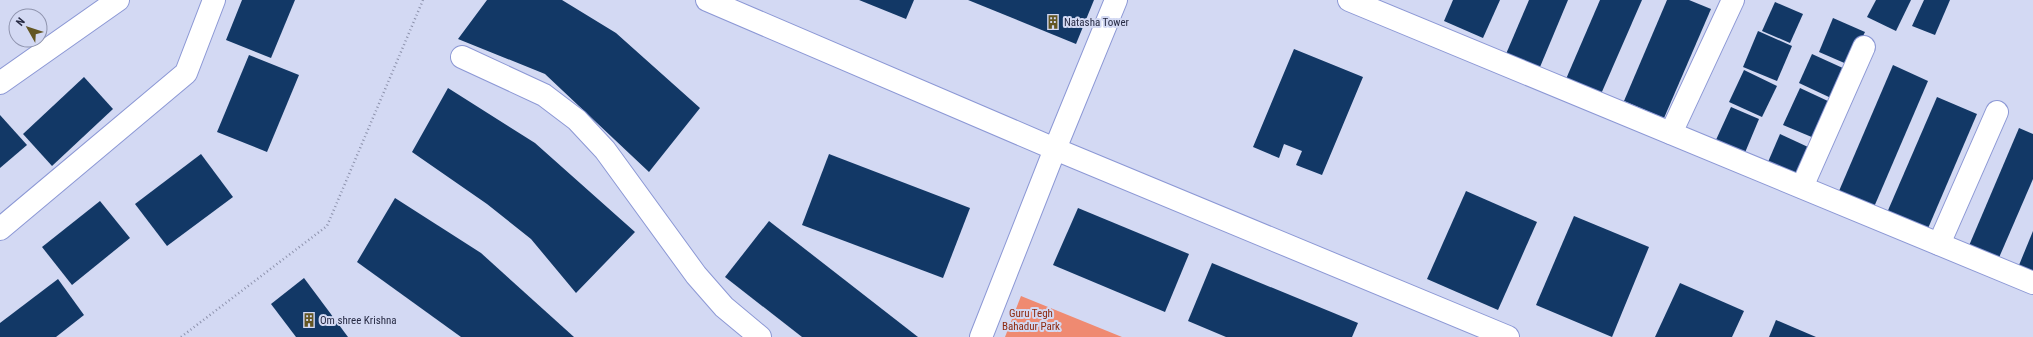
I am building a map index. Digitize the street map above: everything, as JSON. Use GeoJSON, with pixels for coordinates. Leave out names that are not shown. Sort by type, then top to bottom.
{"type":"FeatureCollection","features":[{"type":"Feature","properties":{"kind":"street"},"geometry":{"type":"LineString","coordinates":[[0,83],[118,0]]}},
{"type":"Feature","properties":{"kind":"street"},"geometry":{"type":"LineString","coordinates":[[0,229],[186,72],[214,0]]}},
{"type":"Feature","properties":{"kind":"street"},"geometry":{"type":"LineString","coordinates":[[707,0],[1054,150],[1508,337]]}},
{"type":"Feature","properties":{"kind":"street"},"geometry":{"type":"LineString","coordinates":[[981,337],[1054,150],[1116,0]]}},
{"type":"Feature","properties":{"kind":"street"},"geometry":{"type":"LineString","coordinates":[[1349,0],[2033,282]]}},
{"type":"Feature","properties":{"kind":"street"},"geometry":{"type":"LineString","coordinates":[[1671,133],[1733,0]]}},
{"type":"Feature","properties":{"kind":"street"},"geometry":{"type":"LineString","coordinates":[[1802,187],[1864,47]]}},
{"type":"Feature","properties":{"kind":"street"},"geometry":{"type":"LineString","coordinates":[[462,57],[544,95],[576,120],[605,150],[696,275],[724,307],[760,337]]}},
{"type":"Feature","properties":{"kind":"street"},"geometry":{"type":"LineString","coordinates":[[1939,244],[1997,112]]}},
{"type":"Feature","properties":{"kind":"path"},"geometry":{"type":"LineString","coordinates":[[181,337],[327,226],[423,0]]}},
{"type":"Feature","properties":{"kind":"green space","name":"Guru Tegh Bahadur Park"},"geometry":{"type":"Polygon","coordinates":[[[1021,296],[1122,337],[1005,337],[1021,296]]]}},
{"type":"Feature","properties":{"kind":"building"},"geometry":{"type":"Polygon","coordinates":[[[242,0],[295,0],[271,58],[226,40],[242,0]]]}},
{"type":"Feature","properties":{"kind":"building"},"geometry":{"type":"Polygon","coordinates":[[[487,0],[562,0],[616,33],[700,108],[649,172],[545,74],[458,39],[487,0]]]}},
{"type":"Feature","properties":{"kind":"building"},"geometry":{"type":"Polygon","coordinates":[[[859,0],[914,0],[906,19],[859,0]]]}},
{"type":"Feature","properties":{"kind":"building","name":"Natasha Tower"},"geometry":{"type":"Polygon","coordinates":[[[968,0],[1094,0],[1076,44],[968,0]]]}},
{"type":"Feature","properties":{"kind":"building"},"geometry":{"type":"Polygon","coordinates":[[[1453,0],[1500,0],[1483,38],[1444,21],[1453,0]]]}},
{"type":"Feature","properties":{"kind":"building"},"geometry":{"type":"Polygon","coordinates":[[[1529,0],[1568,0],[1540,67],[1506,54],[1529,0]]]}},
{"type":"Feature","properties":{"kind":"building"},"geometry":{"type":"Polygon","coordinates":[[[1600,0],[1642,0],[1601,94],[1566,79],[1600,0]]]}},
{"type":"Feature","properties":{"kind":"building"},"geometry":{"type":"Polygon","coordinates":[[[1667,0],[1689,0],[1711,9],[1664,118],[1624,101],[1667,0]]]}},
{"type":"Feature","properties":{"kind":"building"},"geometry":{"type":"Polygon","coordinates":[[[1876,0],[1911,0],[1896,31],[1867,17],[1876,0]]]}},
{"type":"Feature","properties":{"kind":"building"},"geometry":{"type":"Polygon","coordinates":[[[1924,0],[1950,0],[1935,35],[1912,26],[1924,0]]]}},
{"type":"Feature","properties":{"kind":"building"},"geometry":{"type":"Polygon","coordinates":[[[1775,2],[1803,14],[1790,43],[1762,31],[1775,2]]]}},
{"type":"Feature","properties":{"kind":"building"},"geometry":{"type":"Polygon","coordinates":[[[1833,18],[1865,32],[1849,65],[1819,52],[1833,18]]]}},
{"type":"Feature","properties":{"kind":"building"},"geometry":{"type":"Polygon","coordinates":[[[1758,31],[1792,46],[1777,81],[1743,67],[1758,31]]]}},
{"type":"Feature","properties":{"kind":"building"},"geometry":{"type":"Polygon","coordinates":[[[1294,49],[1363,77],[1322,175],[1296,165],[1302,151],[1284,144],[1279,158],[1253,147],[1294,49]]]}},
{"type":"Feature","properties":{"kind":"building"},"geometry":{"type":"Polygon","coordinates":[[[1812,54],[1845,69],[1831,98],[1799,83],[1812,54]]]}},
{"type":"Feature","properties":{"kind":"building"},"geometry":{"type":"Polygon","coordinates":[[[249,55],[299,75],[267,152],[217,132],[249,55]]]}},
{"type":"Feature","properties":{"kind":"building"},"geometry":{"type":"Polygon","coordinates":[[[1893,65],[1928,81],[1874,207],[1839,191],[1893,65]]]}},
{"type":"Feature","properties":{"kind":"building"},"geometry":{"type":"Polygon","coordinates":[[[1744,70],[1777,86],[1762,117],[1729,102],[1744,70]]]}},
{"type":"Feature","properties":{"kind":"building"},"geometry":{"type":"Polygon","coordinates":[[[84,77],[113,109],[52,166],[23,134],[84,77]]]}},
{"type":"Feature","properties":{"kind":"building"},"geometry":{"type":"Polygon","coordinates":[[[448,88],[535,143],[635,232],[576,293],[531,239],[487,204],[412,152],[448,88]]]}},
{"type":"Feature","properties":{"kind":"building"},"geometry":{"type":"Polygon","coordinates":[[[1800,88],[1830,102],[1814,138],[1783,125],[1800,88]]]}},
{"type":"Feature","properties":{"kind":"building"},"geometry":{"type":"Polygon","coordinates":[[[1937,97],[1977,114],[1926,233],[1886,215],[1937,97]]]}},
{"type":"Feature","properties":{"kind":"building"},"geometry":{"type":"Polygon","coordinates":[[[1731,107],[1759,119],[1744,155],[1715,142],[1731,107]]]}},
{"type":"Feature","properties":{"kind":"building"},"geometry":{"type":"Polygon","coordinates":[[[0,115],[27,145],[0,168],[0,115]]]}},
{"type":"Feature","properties":{"kind":"building"},"geometry":{"type":"Polygon","coordinates":[[[2019,128],[2033,134],[2033,179],[1998,260],[1968,248],[2019,128]]]}},
{"type":"Feature","properties":{"kind":"building"},"geometry":{"type":"Polygon","coordinates":[[[1780,134],[1808,147],[1792,182],[1765,169],[1780,134]]]}},
{"type":"Feature","properties":{"kind":"building"},"geometry":{"type":"Polygon","coordinates":[[[201,154],[233,197],[167,246],[135,204],[201,154]]]}},
{"type":"Feature","properties":{"kind":"building"},"geometry":{"type":"Polygon","coordinates":[[[829,154],[970,208],[943,278],[802,225],[829,154]]]}},
{"type":"Feature","properties":{"kind":"building"},"geometry":{"type":"Polygon","coordinates":[[[1466,191],[1537,222],[1498,310],[1427,279],[1466,191]]]}},
{"type":"Feature","properties":{"kind":"building"},"geometry":{"type":"Polygon","coordinates":[[[395,198],[481,253],[574,337],[461,337],[357,262],[395,198]]]}},
{"type":"Feature","properties":{"kind":"building"},"geometry":{"type":"Polygon","coordinates":[[[100,201],[130,238],[72,285],[42,247],[100,201]]]}},
{"type":"Feature","properties":{"kind":"building"},"geometry":{"type":"Polygon","coordinates":[[[1078,208],[1189,254],[1165,312],[1053,265],[1078,208]]]}},
{"type":"Feature","properties":{"kind":"building"},"geometry":{"type":"Polygon","coordinates":[[[1574,216],[1649,247],[1612,337],[1536,305],[1574,216]]]}},
{"type":"Feature","properties":{"kind":"building"},"geometry":{"type":"Polygon","coordinates":[[[769,221],[918,337],[802,337],[725,277],[769,221]]]}},
{"type":"Feature","properties":{"kind":"building"},"geometry":{"type":"Polygon","coordinates":[[[2033,231],[2033,277],[2017,270],[2033,231]]]}},
{"type":"Feature","properties":{"kind":"building"},"geometry":{"type":"Polygon","coordinates":[[[1212,263],[1358,323],[1352,337],[1226,337],[1188,321],[1212,263]]]}},
{"type":"Feature","properties":{"kind":"building","name":"Om shree Krishna"},"geometry":{"type":"Polygon","coordinates":[[[304,278],[348,337],[296,337],[271,304],[304,278]]]}},
{"type":"Feature","properties":{"kind":"building"},"geometry":{"type":"Polygon","coordinates":[[[58,279],[84,315],[56,337],[0,337],[0,323],[58,279]]]}},
{"type":"Feature","properties":{"kind":"building"},"geometry":{"type":"Polygon","coordinates":[[[1680,283],[1744,311],[1732,337],[1655,337],[1680,283]]]}},
{"type":"Feature","properties":{"kind":"building"},"geometry":{"type":"Polygon","coordinates":[[[1776,320],[1816,337],[1769,337],[1776,320]]]}},
{"type":"Feature","properties":{"kind":"place","name":"Natasha Tower"},"geometry":{"type":"Point","coordinates":[1053,22]}},
{"type":"Feature","properties":{"kind":"place","name":"Om shree Krishna"},"geometry":{"type":"Point","coordinates":[309,320]}}]}
